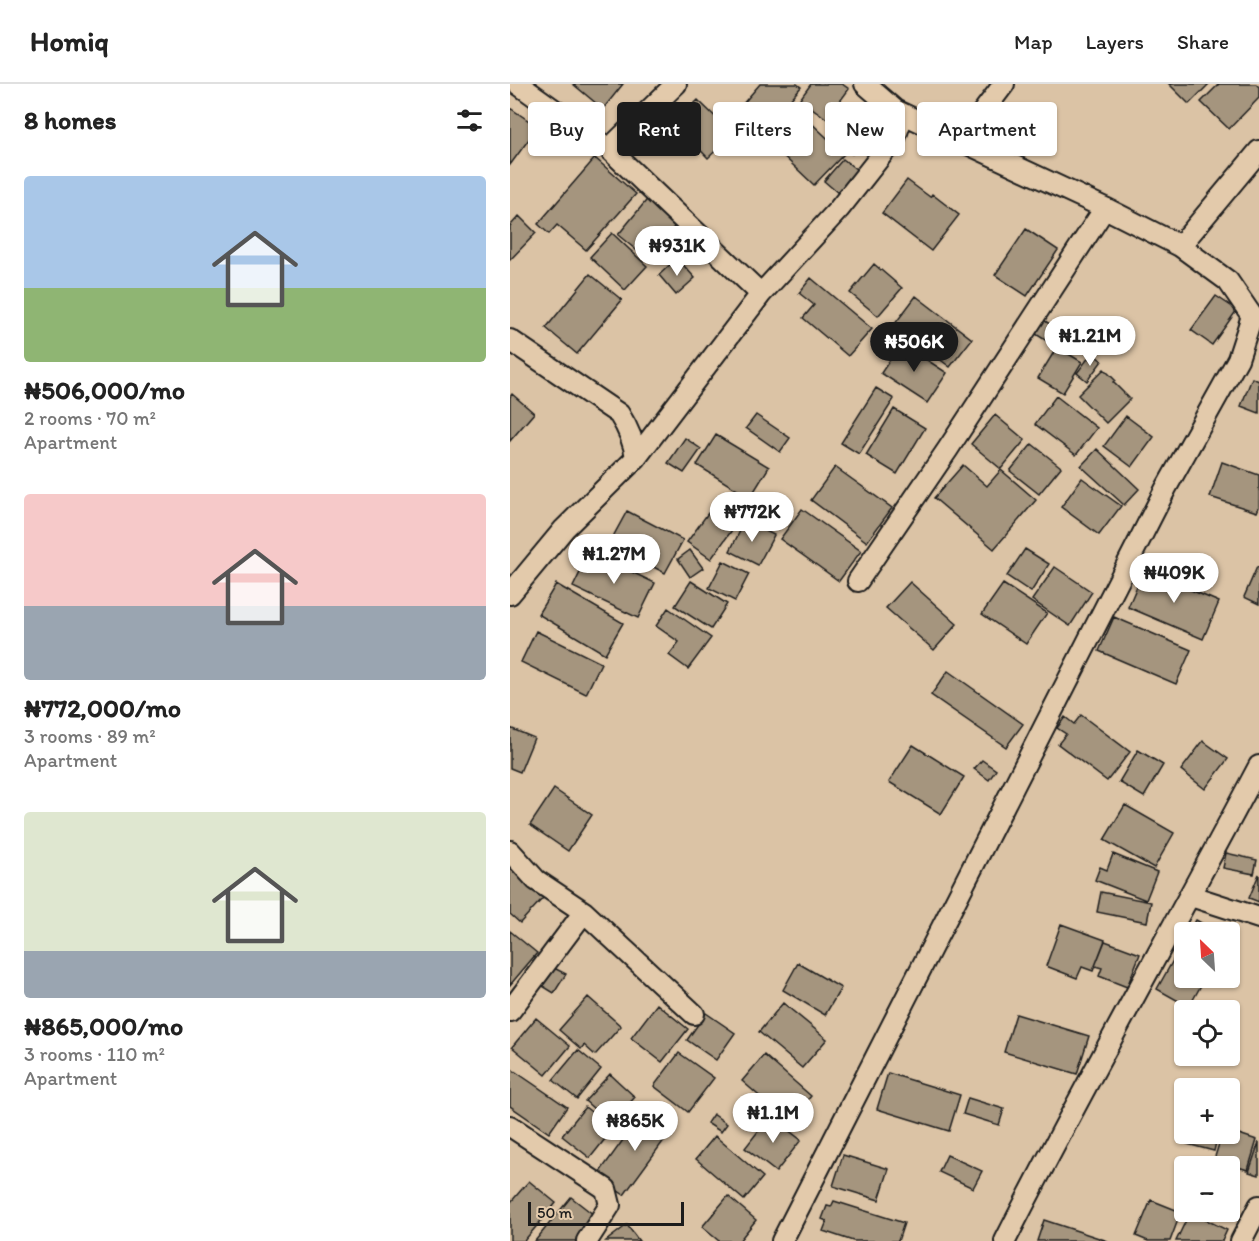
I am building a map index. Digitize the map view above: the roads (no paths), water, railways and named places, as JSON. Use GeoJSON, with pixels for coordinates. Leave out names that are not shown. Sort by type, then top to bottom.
{"type":"FeatureCollection","features":[{"type":"Feature","properties":{"kind":"street"},"geometry":{"type":"LineString","coordinates":[[518,84],[609,149],[761,294]]}},
{"type":"Feature","properties":{"kind":"street"},"geometry":{"type":"LineString","coordinates":[[609,149],[676,84]]}},
{"type":"Feature","properties":{"kind":"street"},"geometry":{"type":"LineString","coordinates":[[865,84],[886,102]]}},
{"type":"Feature","properties":{"kind":"street"},"geometry":{"type":"LineString","coordinates":[[990,102],[1004,84]]}},
{"type":"Feature","properties":{"kind":"street"},"geometry":{"type":"LineString","coordinates":[[1180,246],[1259,151]]}},
{"type":"Feature","properties":{"kind":"street"},"geometry":{"type":"LineString","coordinates":[[510,594],[564,529],[636,458],[761,294],[839,209],[881,156]]}},
{"type":"Feature","properties":{"kind":"street"},"geometry":{"type":"LineString","coordinates":[[782,1241],[1166,488],[1238,359],[1252,315],[1228,281],[1180,246],[993,156]]}},
{"type":"Feature","properties":{"kind":"street"},"geometry":{"type":"LineString","coordinates":[[858,581],[948,449],[1105,208]]}},
{"type":"Feature","properties":{"kind":"street"},"geometry":{"type":"LineString","coordinates":[[510,340],[620,414],[629,429],[636,458]]}},
{"type":"Feature","properties":{"kind":"street"},"geometry":{"type":"LineString","coordinates":[[1005,1241],[1051,1150],[1191,896],[1259,766]]}},
{"type":"Feature","properties":{"kind":"street"},"geometry":{"type":"LineString","coordinates":[[510,851],[536,880],[585,912],[694,1014]]}},
{"type":"Feature","properties":{"kind":"street"},"geometry":{"type":"LineString","coordinates":[[1191,896],[1259,918]]}},
{"type":"Feature","properties":{"kind":"street"},"geometry":{"type":"LineString","coordinates":[[510,1011],[585,912]]}},
{"type":"Feature","properties":{"kind":"street"},"geometry":{"type":"LineString","coordinates":[[510,1126],[606,1189],[610,1205],[587,1241]]}},
{"type":"Feature","properties":{"kind":"street"},"geometry":{"type":"LineString","coordinates":[[1241,1241],[1259,1206]]}}]}
